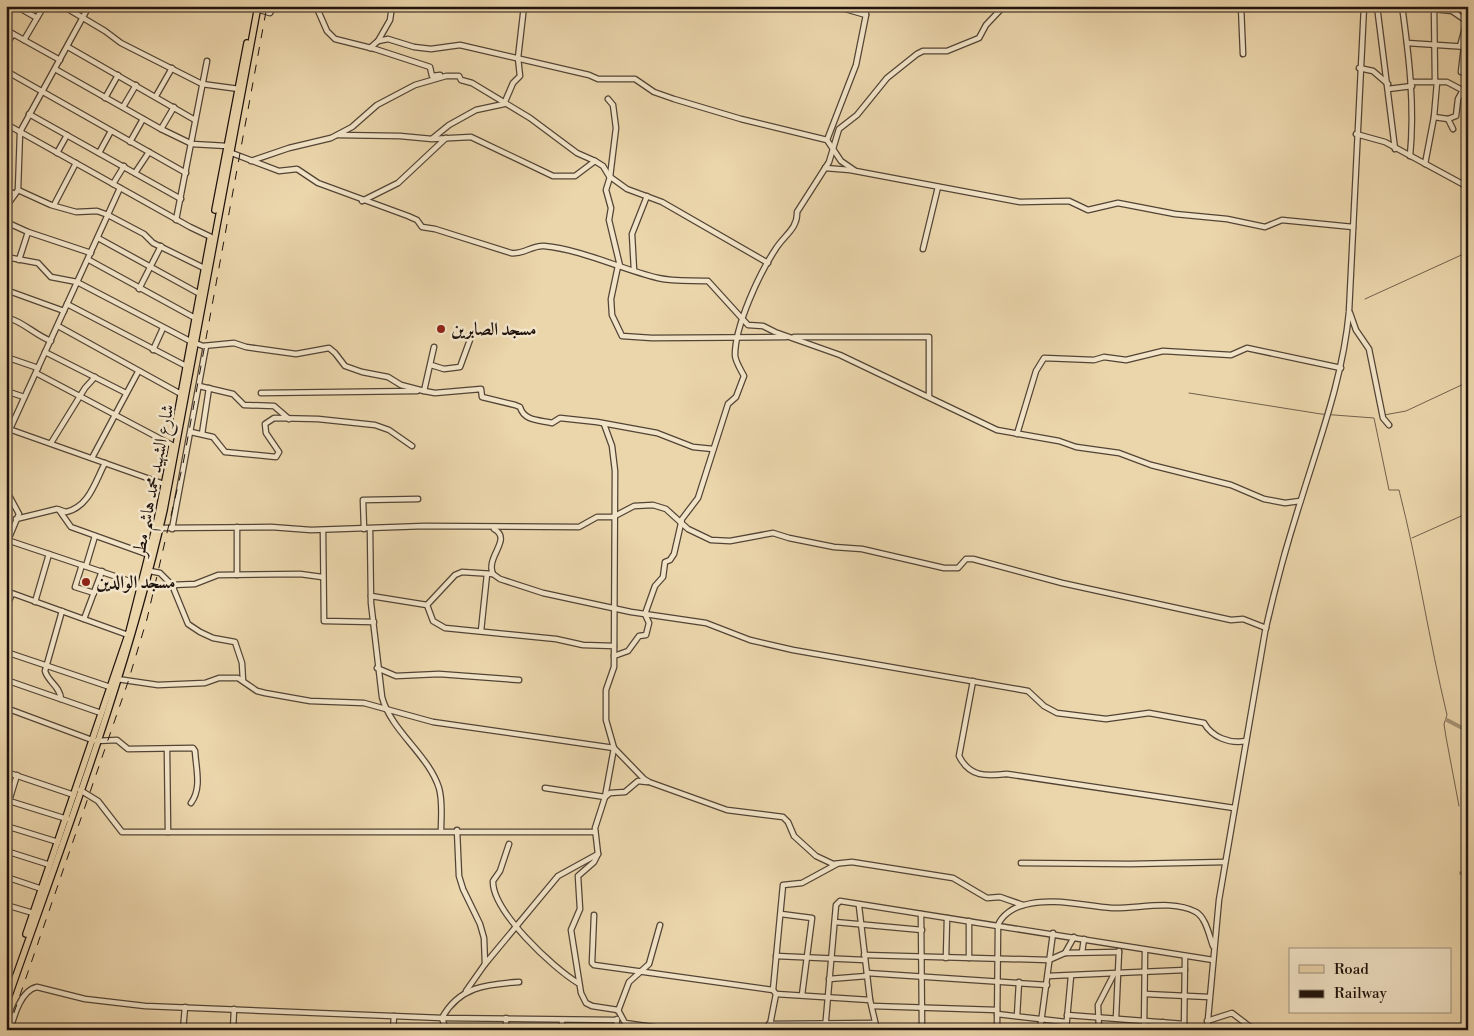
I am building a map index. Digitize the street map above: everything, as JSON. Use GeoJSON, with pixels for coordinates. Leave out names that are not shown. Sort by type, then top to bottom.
{"type":"FeatureCollection","features":[{"type":"Feature","properties":{"kind":"main road","name":"شارع الشهيد محمد هاشم مطر"},"geometry":{"type":"LineString","coordinates":[[6,1004],[74,795],[117,679],[140,610],[150,571],[160,528],[192,342],[256,7]]}},
{"type":"Feature","properties":{"kind":"main road","name":"شارع الشهيد محمد هاشم مطر"},"geometry":{"type":"LineString","coordinates":[[7,988],[58,842],[80,790],[101,714],[128,635],[149,555],[172,445],[180,394],[185,381],[186,366],[192,342],[204,268],[256,7]]}},
{"type":"Feature","properties":{"kind":"street"},"geometry":{"type":"LineString","coordinates":[[16,6],[37,18]]}},
{"type":"Feature","properties":{"kind":"street"},"geometry":{"type":"LineString","coordinates":[[24,40],[44,6]]}},
{"type":"Feature","properties":{"kind":"street"},"geometry":{"type":"LineString","coordinates":[[63,6],[121,43],[202,84],[239,88]]}},
{"type":"Feature","properties":{"kind":"street"},"geometry":{"type":"LineString","coordinates":[[6,206],[16,192],[20,132],[89,6]]}},
{"type":"Feature","properties":{"kind":"street"},"geometry":{"type":"LineString","coordinates":[[256,7],[270,13],[274,6]]}},
{"type":"Feature","properties":{"kind":"street"},"geometry":{"type":"LineString","coordinates":[[316,6],[325,27],[335,39],[430,67],[432,76],[458,76],[461,80],[472,83],[530,118],[577,153],[603,166],[610,177],[627,189],[662,202],[768,263]]}},
{"type":"Feature","properties":{"kind":"street"},"geometry":{"type":"LineString","coordinates":[[378,42],[390,20],[392,6]]}},
{"type":"Feature","properties":{"kind":"street"},"geometry":{"type":"LineString","coordinates":[[504,104],[513,83],[520,76],[518,58],[524,6]]}},
{"type":"Feature","properties":{"kind":"street"},"geometry":{"type":"LineString","coordinates":[[835,6],[866,15]]}},
{"type":"Feature","properties":{"kind":"street"},"geometry":{"type":"LineString","coordinates":[[827,140],[856,64],[866,15],[865,6]]}},
{"type":"Feature","properties":{"kind":"street"},"geometry":{"type":"LineString","coordinates":[[614,656],[628,651],[639,636],[646,635],[649,623],[645,614],[655,586],[663,576],[665,562],[670,560],[674,554],[681,522],[698,498],[728,404],[736,397],[744,376],[735,356],[742,321],[775,250],[798,221],[797,212],[825,168],[839,130],[857,115],[887,78],[917,54],[923,51],[947,51],[979,38],[986,25],[1004,6]]}},
{"type":"Feature","properties":{"kind":"street"},"geometry":{"type":"LineString","coordinates":[[1242,6],[1243,54]]}},
{"type":"Feature","properties":{"kind":"street"},"geometry":{"type":"LineString","coordinates":[[1207,1030],[1214,948],[1225,862],[1266,628],[1300,501],[1341,368],[1349,312],[1359,68],[1364,6]]}},
{"type":"Feature","properties":{"kind":"street"},"geometry":{"type":"LineString","coordinates":[[1377,6],[1395,149]]}},
{"type":"Feature","properties":{"kind":"street"},"geometry":{"type":"LineString","coordinates":[[1410,156],[1412,131],[1411,84],[1404,6],[1453,9],[1467,22],[1461,72]]}},
{"type":"Feature","properties":{"kind":"street"},"geometry":{"type":"LineString","coordinates":[[1425,164],[1434,117],[1436,82],[1433,8]]}},
{"type":"Feature","properties":{"kind":"street"},"geometry":{"type":"LineString","coordinates":[[6,30],[60,60]]}},
{"type":"Feature","properties":{"kind":"street"},"geometry":{"type":"LineString","coordinates":[[6,45],[13,34]]}},
{"type":"Feature","properties":{"kind":"street"},"geometry":{"type":"LineString","coordinates":[[370,48],[378,42],[388,39],[410,47],[431,48],[460,45],[589,75],[598,79],[635,79],[654,92],[674,99],[740,119],[827,140],[834,147],[841,161],[855,171]]}},
{"type":"Feature","properties":{"kind":"street"},"geometry":{"type":"LineString","coordinates":[[1407,43],[1464,46]]}},
{"type":"Feature","properties":{"kind":"street"},"geometry":{"type":"LineString","coordinates":[[68,46],[195,120]]}},
{"type":"Feature","properties":{"kind":"street"},"geometry":{"type":"LineString","coordinates":[[176,220],[207,61]]}},
{"type":"Feature","properties":{"kind":"street"},"geometry":{"type":"LineString","coordinates":[[156,96],[172,68]]}},
{"type":"Feature","properties":{"kind":"street"},"geometry":{"type":"LineString","coordinates":[[1359,68],[1373,71],[1388,87]]}},
{"type":"Feature","properties":{"kind":"street"},"geometry":{"type":"LineString","coordinates":[[55,69],[161,130],[192,144],[228,150],[279,171],[297,169],[314,181],[362,201],[417,220],[422,227],[435,228],[511,253],[518,254],[544,246],[589,255],[599,261],[664,280],[711,282],[742,321],[749,326],[763,326],[840,355],[998,430],[1030,438],[1059,441],[1076,447],[1119,453],[1151,465],[1231,485],[1264,499],[1285,503],[1300,501]]}},
{"type":"Feature","properties":{"kind":"street"},"geometry":{"type":"LineString","coordinates":[[6,72],[186,173]]}},
{"type":"Feature","properties":{"kind":"street"},"geometry":{"type":"LineString","coordinates":[[105,98],[118,75]]}},
{"type":"Feature","properties":{"kind":"street"},"geometry":{"type":"LineString","coordinates":[[251,161],[337,135],[352,127],[383,102],[415,84],[446,76]]}},
{"type":"Feature","properties":{"kind":"street"},"geometry":{"type":"LineString","coordinates":[[1388,87],[1447,82],[1465,91],[1458,102],[1456,116],[1448,119],[1434,117]]}},
{"type":"Feature","properties":{"kind":"street"},"geometry":{"type":"LineString","coordinates":[[123,107],[136,85]]}},
{"type":"Feature","properties":{"kind":"street"},"geometry":{"type":"LineString","coordinates":[[608,99],[613,106],[616,116],[610,177],[606,190],[611,208],[609,220],[619,266],[616,269],[611,307],[612,315],[622,336],[636,338],[738,339],[789,337],[930,338],[929,397]]}},
{"type":"Feature","properties":{"kind":"street"},"geometry":{"type":"LineString","coordinates":[[432,139],[476,110],[504,104]]}},
{"type":"Feature","properties":{"kind":"street"},"geometry":{"type":"LineString","coordinates":[[161,130],[174,107]]}},
{"type":"Feature","properties":{"kind":"street"},"geometry":{"type":"LineString","coordinates":[[29,114],[181,199]]}},
{"type":"Feature","properties":{"kind":"street"},"geometry":{"type":"LineString","coordinates":[[130,142],[143,119]]}},
{"type":"Feature","properties":{"kind":"street"},"geometry":{"type":"LineString","coordinates":[[1448,119],[1453,129]]}},
{"type":"Feature","properties":{"kind":"street"},"geometry":{"type":"LineString","coordinates":[[6,124],[176,220],[211,237]]}},
{"type":"Feature","properties":{"kind":"street"},"geometry":{"type":"LineString","coordinates":[[99,153],[111,131]]}},
{"type":"Feature","properties":{"kind":"street"},"geometry":{"type":"LineString","coordinates":[[1356,134],[1382,140],[1395,149],[1466,186],[1467,178]]}},
{"type":"Feature","properties":{"kind":"street"},"geometry":{"type":"LineString","coordinates":[[57,153],[67,135]]}},
{"type":"Feature","properties":{"kind":"street"},"geometry":{"type":"LineString","coordinates":[[337,135],[400,136],[432,139],[471,137],[554,176],[575,176],[594,161]]}},
{"type":"Feature","properties":{"kind":"street"},"geometry":{"type":"LineString","coordinates":[[362,201],[398,183],[446,138]]}},
{"type":"Feature","properties":{"kind":"street"},"geometry":{"type":"LineString","coordinates":[[135,172],[149,152]]}},
{"type":"Feature","properties":{"kind":"street"},"geometry":{"type":"LineString","coordinates":[[54,206],[76,164]]}},
{"type":"Feature","properties":{"kind":"street"},"geometry":{"type":"LineString","coordinates":[[113,184],[124,166]]}},
{"type":"Feature","properties":{"kind":"street"},"geometry":{"type":"LineString","coordinates":[[825,168],[855,171],[1020,202],[1069,201],[1085,210],[1118,203],[1175,214],[1227,219],[1267,227],[1276,220],[1353,227]]}},
{"type":"Feature","properties":{"kind":"street"},"geometry":{"type":"LineString","coordinates":[[923,249],[938,187]]}},
{"type":"Feature","properties":{"kind":"street"},"geometry":{"type":"LineString","coordinates":[[120,188],[89,260],[8,428],[164,484]]}},
{"type":"Feature","properties":{"kind":"street"},"geometry":{"type":"LineString","coordinates":[[6,190],[76,212],[97,211],[108,215],[204,268]]}},
{"type":"Feature","properties":{"kind":"street"},"geometry":{"type":"LineString","coordinates":[[634,270],[632,234],[647,196]]}},
{"type":"Feature","properties":{"kind":"street"},"geometry":{"type":"LineString","coordinates":[[6,222],[28,232],[92,253]]}},
{"type":"Feature","properties":{"kind":"street"},"geometry":{"type":"LineString","coordinates":[[19,260],[28,232]]}},
{"type":"Feature","properties":{"kind":"street"},"geometry":{"type":"LineString","coordinates":[[98,238],[200,294]]}},
{"type":"Feature","properties":{"kind":"street"},"geometry":{"type":"LineString","coordinates":[[139,289],[162,246]]}},
{"type":"Feature","properties":{"kind":"street"},"geometry":{"type":"LineString","coordinates":[[6,257],[19,260],[29,259],[38,262],[51,277],[77,282],[163,328],[192,342],[206,346],[234,343],[246,347],[296,354],[329,348],[335,352],[345,366],[362,372],[388,377],[402,385],[422,391],[435,393],[481,389],[482,397],[515,404],[520,407],[522,414],[528,418],[552,423],[560,418],[604,424],[657,433],[693,447],[713,448]]}},
{"type":"Feature","properties":{"kind":"street"},"geometry":{"type":"LineString","coordinates":[[89,260],[195,318]]}},
{"type":"Feature","properties":{"kind":"street"},"geometry":{"type":"LineString","coordinates":[[6,290],[64,311]]}},
{"type":"Feature","properties":{"kind":"street"},"geometry":{"type":"LineString","coordinates":[[67,304],[186,366]]}},
{"type":"Feature","properties":{"kind":"street"},"geometry":{"type":"LineString","coordinates":[[1349,312],[1356,330],[1369,349],[1382,418],[1389,425]]}},
{"type":"Feature","properties":{"kind":"street"},"geometry":{"type":"LineString","coordinates":[[6,317],[28,326],[38,336],[51,341]]}},
{"type":"Feature","properties":{"kind":"street"},"geometry":{"type":"LineString","coordinates":[[58,326],[180,394]]}},
{"type":"Feature","properties":{"kind":"street"},"geometry":{"type":"LineString","coordinates":[[153,350],[163,328]]}},
{"type":"Feature","properties":{"kind":"street"},"geometry":{"type":"LineString","coordinates":[[430,365],[444,369],[460,367],[471,337]]}},
{"type":"Feature","properties":{"kind":"street"},"geometry":{"type":"LineString","coordinates":[[172,529],[206,346]]}},
{"type":"Feature","properties":{"kind":"street"},"geometry":{"type":"LineString","coordinates":[[422,391],[434,347]]}},
{"type":"Feature","properties":{"kind":"street"},"geometry":{"type":"LineString","coordinates":[[1017,434],[1036,371],[1044,358],[1094,360],[1104,357],[1126,360],[1163,351],[1231,355],[1247,348],[1341,368]]}},
{"type":"Feature","properties":{"kind":"street"},"geometry":{"type":"LineString","coordinates":[[45,352],[126,393]]}},
{"type":"Feature","properties":{"kind":"street"},"geometry":{"type":"LineString","coordinates":[[6,357],[37,370],[114,415],[172,445]]}},
{"type":"Feature","properties":{"kind":"street"},"geometry":{"type":"LineString","coordinates":[[92,458],[138,372]]}},
{"type":"Feature","properties":{"kind":"street"},"geometry":{"type":"LineString","coordinates":[[51,444],[80,396],[95,377]]}},
{"type":"Feature","properties":{"kind":"street"},"geometry":{"type":"LineString","coordinates":[[198,386],[233,394],[244,405],[274,406],[290,419]]}},
{"type":"Feature","properties":{"kind":"street"},"geometry":{"type":"LineString","coordinates":[[202,434],[209,388]]}},
{"type":"Feature","properties":{"kind":"street"},"geometry":{"type":"LineString","coordinates":[[6,391],[24,397]]}},
{"type":"Feature","properties":{"kind":"street"},"geometry":{"type":"LineString","coordinates":[[261,393],[332,394],[422,391]]}},
{"type":"Feature","properties":{"kind":"street"},"geometry":{"type":"LineString","coordinates":[[190,432],[213,437],[225,452],[276,457],[279,452],[266,433],[266,424],[274,418],[376,425],[389,430],[412,446]]}},
{"type":"Feature","properties":{"kind":"street"},"geometry":{"type":"LineString","coordinates":[[604,424],[614,458],[614,667],[606,690],[606,720],[614,748],[605,797],[595,832],[598,854],[594,862],[578,876],[580,909],[571,930],[578,983],[582,998],[586,1002],[618,1010],[625,1023],[674,1030]]}},
{"type":"Feature","properties":{"kind":"street"},"geometry":{"type":"LineString","coordinates":[[16,519],[59,510],[66,512],[80,507],[90,493],[105,462]]}},
{"type":"Feature","properties":{"kind":"street"},"geometry":{"type":"LineString","coordinates":[[6,490],[19,514],[8,543],[84,565],[141,585]]}},
{"type":"Feature","properties":{"kind":"street"},"geometry":{"type":"LineString","coordinates":[[364,529],[363,500],[418,499]]}},
{"type":"Feature","properties":{"kind":"street"},"geometry":{"type":"LineString","coordinates":[[160,528],[237,526],[324,530],[484,526],[579,527],[597,517],[613,517],[634,506],[653,505],[666,509],[698,535],[723,542],[773,533],[834,547],[875,551],[944,568],[958,568],[966,559],[973,559],[1062,583],[1230,620],[1243,620],[1266,628]]}},
{"type":"Feature","properties":{"kind":"street"},"geometry":{"type":"LineString","coordinates":[[59,510],[71,527],[149,555]]}},
{"type":"Feature","properties":{"kind":"street"},"geometry":{"type":"LineString","coordinates":[[236,575],[237,526]]}},
{"type":"Feature","properties":{"kind":"street"},"geometry":{"type":"LineString","coordinates":[[484,526],[497,531],[500,536],[499,546],[491,561],[493,574]]}},
{"type":"Feature","properties":{"kind":"street"},"geometry":{"type":"LineString","coordinates":[[370,529],[371,596],[377,668],[382,696],[387,710],[435,779],[440,797],[441,830]]}},
{"type":"Feature","properties":{"kind":"street"},"geometry":{"type":"LineString","coordinates":[[324,530],[322,577],[324,621],[374,622]]}},
{"type":"Feature","properties":{"kind":"street"},"geometry":{"type":"LineString","coordinates":[[94,593],[74,587],[95,536]]}},
{"type":"Feature","properties":{"kind":"street"},"geometry":{"type":"LineString","coordinates":[[35,602],[49,554]]}},
{"type":"Feature","properties":{"kind":"street"},"geometry":{"type":"LineString","coordinates":[[84,619],[102,571]]}},
{"type":"Feature","properties":{"kind":"street"},"geometry":{"type":"LineString","coordinates":[[150,571],[160,573],[172,585],[188,624],[213,638],[235,642],[242,663],[242,681]]}},
{"type":"Feature","properties":{"kind":"street"},"geometry":{"type":"LineString","coordinates":[[614,646],[583,645],[556,639],[481,631],[452,630],[438,625],[429,615],[428,605],[454,575],[462,572],[493,574],[500,579],[543,593],[645,614],[706,623],[750,640],[793,650],[1028,691],[1044,706],[1057,713],[1106,719],[1149,713],[1204,723],[1210,733],[1238,743],[1246,741]]}},
{"type":"Feature","properties":{"kind":"street"},"geometry":{"type":"LineString","coordinates":[[172,585],[195,584],[218,575],[300,574],[322,577]]}},
{"type":"Feature","properties":{"kind":"street"},"geometry":{"type":"LineString","coordinates":[[481,631],[487,574]]}},
{"type":"Feature","properties":{"kind":"street"},"geometry":{"type":"LineString","coordinates":[[6,591],[128,635]]}},
{"type":"Feature","properties":{"kind":"street"},"geometry":{"type":"LineString","coordinates":[[6,608],[12,594]]}},
{"type":"Feature","properties":{"kind":"street"},"geometry":{"type":"LineString","coordinates":[[371,596],[428,605]]}},
{"type":"Feature","properties":{"kind":"street"},"geometry":{"type":"LineString","coordinates":[[61,699],[58,687],[46,674],[46,665],[62,611]]}},
{"type":"Feature","properties":{"kind":"street"},"geometry":{"type":"LineString","coordinates":[[6,652],[110,687]]}},
{"type":"Feature","properties":{"kind":"street"},"geometry":{"type":"LineString","coordinates":[[377,668],[396,676],[443,674],[519,680]]}},
{"type":"Feature","properties":{"kind":"street"},"geometry":{"type":"LineString","coordinates":[[117,679],[158,685],[205,683],[219,678],[229,678],[242,681],[257,691],[265,693],[332,703],[364,703],[433,722],[614,748],[650,782]]}},
{"type":"Feature","properties":{"kind":"street"},"geometry":{"type":"LineString","coordinates":[[6,680],[101,714]]}},
{"type":"Feature","properties":{"kind":"street"},"geometry":{"type":"LineString","coordinates":[[972,681],[959,756],[964,765],[983,776],[1007,774],[1234,808]]}},
{"type":"Feature","properties":{"kind":"street"},"geometry":{"type":"LineString","coordinates":[[6,708],[94,740],[113,739],[128,749],[193,748],[195,751],[198,784],[196,797],[191,803]]}},
{"type":"Feature","properties":{"kind":"street"},"geometry":{"type":"LineString","coordinates":[[167,749],[168,832]]}},
{"type":"Feature","properties":{"kind":"street"},"geometry":{"type":"LineString","coordinates":[[6,772],[74,795]]}},
{"type":"Feature","properties":{"kind":"street"},"geometry":{"type":"LineString","coordinates":[[17,775],[8,801],[67,819]]}},
{"type":"Feature","properties":{"kind":"street"},"geometry":{"type":"LineString","coordinates":[[605,797],[610,792],[625,792],[638,781],[650,782],[727,810],[783,817],[788,822],[794,836],[816,856],[833,864],[852,862],[953,878],[987,898],[1000,897],[1023,905],[1070,902],[1113,908],[1150,906],[1185,908],[1202,918],[1214,948]]}},
{"type":"Feature","properties":{"kind":"street"},"geometry":{"type":"LineString","coordinates":[[545,788],[605,797]]}},
{"type":"Feature","properties":{"kind":"street"},"geometry":{"type":"LineString","coordinates":[[80,790],[98,801],[122,832],[441,830],[595,832]]}},
{"type":"Feature","properties":{"kind":"street"},"geometry":{"type":"LineString","coordinates":[[6,826],[58,842]]}},
{"type":"Feature","properties":{"kind":"street"},"geometry":{"type":"LineString","coordinates":[[456,830],[460,876],[463,889],[480,924],[484,938],[485,964]]}},
{"type":"Feature","properties":{"kind":"street"},"geometry":{"type":"LineString","coordinates":[[509,844],[493,884],[498,903],[545,958],[578,983]]}},
{"type":"Feature","properties":{"kind":"street"},"geometry":{"type":"LineString","coordinates":[[6,851],[50,865]]}},
{"type":"Feature","properties":{"kind":"street"},"geometry":{"type":"LineString","coordinates":[[442,1018],[454,1001],[466,991],[485,964],[558,876],[598,854]]}},
{"type":"Feature","properties":{"kind":"street"},"geometry":{"type":"LineString","coordinates":[[1021,863],[1130,864],[1225,862]]}},
{"type":"Feature","properties":{"kind":"street"},"geometry":{"type":"LineString","coordinates":[[838,864],[802,883],[783,886],[776,956],[775,992],[769,1027],[825,1023],[875,1023]]}},
{"type":"Feature","properties":{"kind":"street"},"geometry":{"type":"LineString","coordinates":[[6,877],[42,889]]}},
{"type":"Feature","properties":{"kind":"street"},"geometry":{"type":"LineString","coordinates":[[824,1030],[836,902],[1053,933],[1185,957],[1213,960]]}},
{"type":"Feature","properties":{"kind":"street"},"geometry":{"type":"LineString","coordinates":[[6,905],[33,913]]}},
{"type":"Feature","properties":{"kind":"street"},"geometry":{"type":"LineString","coordinates":[[997,1030],[998,925],[1004,915],[1023,905]]}},
{"type":"Feature","properties":{"kind":"street"},"geometry":{"type":"LineString","coordinates":[[859,906],[870,1000],[877,1030]]}},
{"type":"Feature","properties":{"kind":"street"},"geometry":{"type":"LineString","coordinates":[[781,914],[812,918],[802,995]]}},
{"type":"Feature","properties":{"kind":"street"},"geometry":{"type":"LineString","coordinates":[[921,914],[922,1030]]}},
{"type":"Feature","properties":{"kind":"street"},"geometry":{"type":"LineString","coordinates":[[594,915],[592,963],[597,966],[775,992],[826,998],[870,1000]]}},
{"type":"Feature","properties":{"kind":"street"},"geometry":{"type":"LineString","coordinates":[[946,958],[947,918]]}},
{"type":"Feature","properties":{"kind":"street"},"geometry":{"type":"LineString","coordinates":[[969,921],[969,958]]}},
{"type":"Feature","properties":{"kind":"street"},"geometry":{"type":"LineString","coordinates":[[835,922],[922,930]]}},
{"type":"Feature","properties":{"kind":"street"},"geometry":{"type":"LineString","coordinates":[[616,1030],[618,1010],[629,982],[649,964],[660,925]]}},
{"type":"Feature","properties":{"kind":"street"},"geometry":{"type":"LineString","coordinates":[[1040,1030],[1053,933]]}},
{"type":"Feature","properties":{"kind":"street"},"geometry":{"type":"LineString","coordinates":[[1065,953],[1074,937]]}},
{"type":"Feature","properties":{"kind":"street"},"geometry":{"type":"LineString","coordinates":[[1082,952],[1084,938]]}},
{"type":"Feature","properties":{"kind":"street"},"geometry":{"type":"LineString","coordinates":[[1116,1018],[1116,974],[1120,945]]}},
{"type":"Feature","properties":{"kind":"street"},"geometry":{"type":"LineString","coordinates":[[1144,1030],[1145,950]]}},
{"type":"Feature","properties":{"kind":"street"},"geometry":{"type":"LineString","coordinates":[[776,956],[1049,960],[1065,953],[1119,952]]}},
{"type":"Feature","properties":{"kind":"street"},"geometry":{"type":"LineString","coordinates":[[1067,1015],[1144,1020],[1184,1027],[1185,957]]}},
{"type":"Feature","properties":{"kind":"street"},"geometry":{"type":"LineString","coordinates":[[1048,976],[1185,970]]}},
{"type":"Feature","properties":{"kind":"street"},"geometry":{"type":"LineString","coordinates":[[1099,1030],[1098,1005],[1116,974]]}},
{"type":"Feature","properties":{"kind":"street"},"geometry":{"type":"LineString","coordinates":[[829,979],[867,975],[1046,985]]}},
{"type":"Feature","properties":{"kind":"street"},"geometry":{"type":"LineString","coordinates":[[1066,1030],[1071,976]]}},
{"type":"Feature","properties":{"kind":"street"},"geometry":{"type":"LineString","coordinates":[[466,991],[485,985],[519,982]]}},
{"type":"Feature","properties":{"kind":"street"},"geometry":{"type":"LineString","coordinates":[[1018,1016],[1019,982]]}},
{"type":"Feature","properties":{"kind":"street"},"geometry":{"type":"LineString","coordinates":[[10,1030],[22,999],[31,988],[37,986],[86,999],[185,1008],[442,1018],[506,1018],[562,1021],[617,1020]]}},
{"type":"Feature","properties":{"kind":"street"},"geometry":{"type":"LineString","coordinates":[[1144,994],[1209,997]]}},
{"type":"Feature","properties":{"kind":"street"},"geometry":{"type":"LineString","coordinates":[[872,1006],[997,1012],[1066,1022]]}},
{"type":"Feature","properties":{"kind":"street"},"geometry":{"type":"LineString","coordinates":[[183,1030],[185,1008]]}},
{"type":"Feature","properties":{"kind":"street"},"geometry":{"type":"LineString","coordinates":[[233,1030],[234,1010]]}},
{"type":"Feature","properties":{"kind":"street"},"geometry":{"type":"LineString","coordinates":[[1207,1021],[1232,1013],[1249,1026],[1258,1030]]}},
{"type":"Feature","properties":{"kind":"street"},"geometry":{"type":"LineString","coordinates":[[393,1030],[394,1016]]}},
{"type":"Feature","properties":{"kind":"street"},"geometry":{"type":"LineString","coordinates":[[442,1018],[446,1030]]}},
{"type":"Feature","properties":{"kind":"street"},"geometry":{"type":"LineString","coordinates":[[506,1018],[506,1030]]}},
{"type":"Feature","properties":{"kind":"street"},"geometry":{"type":"LineString","coordinates":[[562,1021],[562,1030]]}},
{"type":"Feature","properties":{"kind":"street"},"geometry":{"type":"LineString","coordinates":[[1163,1022],[1163,1030]]}},
{"type":"Feature","properties":{"kind":"waterway"},"geometry":{"type":"LineString","coordinates":[[1365,299],[1468,252]]}},
{"type":"Feature","properties":{"kind":"waterway"},"geometry":{"type":"LineString","coordinates":[[1384,415],[1406,411],[1468,382]]}},
{"type":"Feature","properties":{"kind":"waterway"},"geometry":{"type":"LineString","coordinates":[[1189,393],[1321,414],[1374,418],[1389,490],[1399,490],[1412,546],[1447,715],[1444,724],[1459,806]]}},
{"type":"Feature","properties":{"kind":"waterway"},"geometry":{"type":"LineString","coordinates":[[1412,538],[1468,513]]}},
{"type":"Feature","properties":{"kind":"waterway"},"geometry":{"type":"LineString","coordinates":[[1447,720],[1468,731]]}},
{"type":"Feature","properties":{"kind":"waterway"},"geometry":{"type":"LineString","coordinates":[[1461,873],[1468,876]]}},
{"type":"Feature","properties":{"kind":"railway"},"geometry":{"type":"LineString","coordinates":[[8,1030],[128,682],[147,619],[183,464],[267,6]]}},
{"type":"Feature","properties":{"kind":"place","name":"مسجد الصابرين"},"geometry":{"type":"Point","coordinates":[441,329]}},
{"type":"Feature","properties":{"kind":"place","name":"مسجد الوالدين"},"geometry":{"type":"Point","coordinates":[86,582]}}]}
